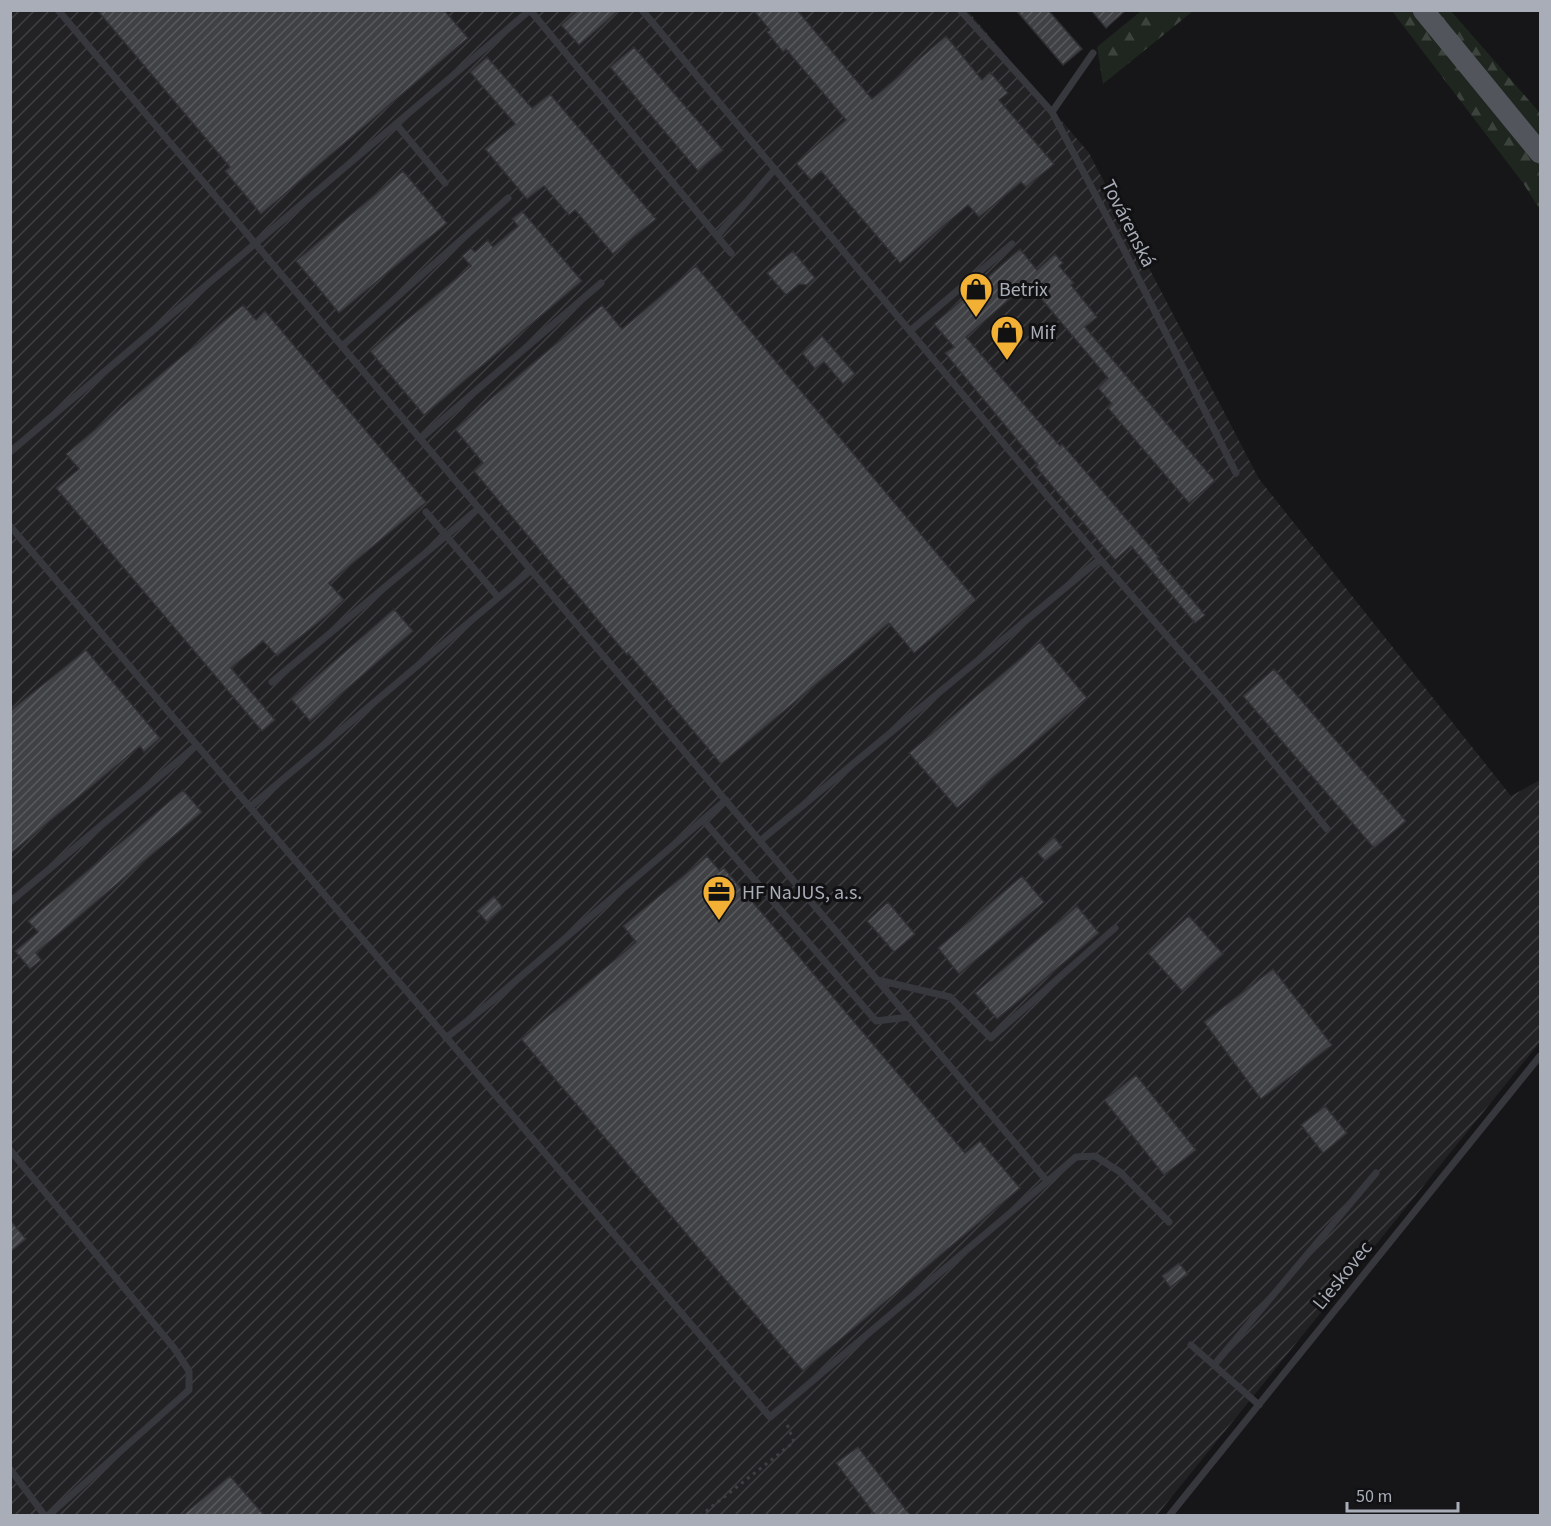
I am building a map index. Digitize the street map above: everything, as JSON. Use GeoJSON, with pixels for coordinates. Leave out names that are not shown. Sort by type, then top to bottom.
{"type":"FeatureCollection","features":[{"type":"Feature","properties":{"kind":"main road"},"geometry":{"type":"LineString","coordinates":[[1423,10],[1540,153]]}},
{"type":"Feature","properties":{"kind":"lane"},"geometry":{"type":"LineString","coordinates":[[58,10],[1047,1181]]}},
{"type":"Feature","properties":{"kind":"lane"},"geometry":{"type":"LineString","coordinates":[[10,452],[530,10],[731,253]]}},
{"type":"Feature","properties":{"kind":"lane"},"geometry":{"type":"LineString","coordinates":[[642,10],[1100,559],[1221,698],[1327,829]]}},
{"type":"Feature","properties":{"kind":"lane","name":"Továrenská"},"geometry":{"type":"LineString","coordinates":[[960,10],[1052,112],[1236,473]]}},
{"type":"Feature","properties":{"kind":"lane"},"geometry":{"type":"LineString","coordinates":[[1052,112],[1093,53]]}},
{"type":"Feature","properties":{"kind":"lane"},"geometry":{"type":"LineString","coordinates":[[396,124],[445,183]]}},
{"type":"Feature","properties":{"kind":"lane"},"geometry":{"type":"LineString","coordinates":[[717,236],[775,170]]}},
{"type":"Feature","properties":{"kind":"lane"},"geometry":{"type":"LineString","coordinates":[[342,346],[508,198]]}},
{"type":"Feature","properties":{"kind":"lane"},"geometry":{"type":"LineString","coordinates":[[910,331],[1012,244]]}},
{"type":"Feature","properties":{"kind":"lane"},"geometry":{"type":"LineString","coordinates":[[420,439],[601,283]]}},
{"type":"Feature","properties":{"kind":"lane"},"geometry":{"type":"LineString","coordinates":[[272,682],[479,508]]}},
{"type":"Feature","properties":{"kind":"lane"},"geometry":{"type":"LineString","coordinates":[[426,512],[498,597]]}},
{"type":"Feature","properties":{"kind":"lane"},"geometry":{"type":"LineString","coordinates":[[10,526],[770,1418],[1076,1157],[1095,1156],[1120,1172],[1169,1222]]}},
{"type":"Feature","properties":{"kind":"lane"},"geometry":{"type":"LineString","coordinates":[[760,841],[1100,559]]}},
{"type":"Feature","properties":{"kind":"lane"},"geometry":{"type":"LineString","coordinates":[[250,807],[531,570]]}},
{"type":"Feature","properties":{"kind":"lane"},"geometry":{"type":"LineString","coordinates":[[10,902],[197,745]]}},
{"type":"Feature","properties":{"kind":"lane"},"geometry":{"type":"LineString","coordinates":[[446,1038],[726,800]]}},
{"type":"Feature","properties":{"kind":"lane"},"geometry":{"type":"LineString","coordinates":[[703,820],[876,1021],[909,1017]]}},
{"type":"Feature","properties":{"kind":"lane"},"geometry":{"type":"LineString","coordinates":[[878,980],[950,997],[991,1038],[1114,928]]}},
{"type":"Feature","properties":{"kind":"lane","name":"Lieskovec"},"geometry":{"type":"LineString","coordinates":[[1169,1515],[1540,1056]]}},
{"type":"Feature","properties":{"kind":"lane"},"geometry":{"type":"LineString","coordinates":[[10,1150],[174,1348],[189,1371],[189,1390],[46,1515],[10,1469]]}},
{"type":"Feature","properties":{"kind":"lane"},"geometry":{"type":"LineString","coordinates":[[1214,1365],[1376,1173]]}},
{"type":"Feature","properties":{"kind":"lane"},"geometry":{"type":"LineString","coordinates":[[1191,1345],[1258,1405]]}},
{"type":"Feature","properties":{"kind":"path"},"geometry":{"type":"LineString","coordinates":[[700,1515],[794,1442],[780,1408]]}},
{"type":"Feature","properties":{"kind":"shaded area"},"geometry":{"type":"Polygon","coordinates":[[[10,11],[968,11],[1089,153],[1259,479],[1511,796],[1540,780],[1540,1042],[1157,1515],[11,1515],[10,11]]]}},
{"type":"Feature","properties":{"kind":"green space"},"geometry":{"type":"Polygon","coordinates":[[[1141,11],[1193,11],[1103,84],[1097,47],[1141,11]]]}},
{"type":"Feature","properties":{"kind":"green space"},"geometry":{"type":"Polygon","coordinates":[[[1392,11],[1451,11],[1540,113],[1540,210],[1523,183],[1392,11]]]}},
{"type":"Feature","properties":{"kind":"building"},"geometry":{"type":"Polygon","coordinates":[[[97,10],[444,10],[468,38],[261,214],[225,171],[230,167],[97,10]]]}},
{"type":"Feature","properties":{"kind":"building"},"geometry":{"type":"Polygon","coordinates":[[[578,10],[619,10],[579,45],[561,25],[578,10]]]}},
{"type":"Feature","properties":{"kind":"building"},"geometry":{"type":"Polygon","coordinates":[[[753,10],[797,10],[872,99],[946,36],[982,80],[990,72],[1008,93],[999,100],[1054,164],[1026,187],[1021,182],[979,217],[968,205],[900,263],[821,171],[811,180],[796,163],[846,120],[786,49],[783,52],[767,32],[770,30],[753,10]]]}},
{"type":"Feature","properties":{"kind":"building"},"geometry":{"type":"Polygon","coordinates":[[[1016,10],[1048,10],[1082,49],[1063,65],[1016,10]]]}},
{"type":"Feature","properties":{"kind":"building"},"geometry":{"type":"Polygon","coordinates":[[[1091,10],[1126,10],[1106,28],[1091,10]]]}},
{"type":"Feature","properties":{"kind":"building"},"geometry":{"type":"Polygon","coordinates":[[[634,47],[723,150],[698,171],[610,67],[634,47]]]}},
{"type":"Feature","properties":{"kind":"building"},"geometry":{"type":"Polygon","coordinates":[[[487,57],[532,108],[550,94],[656,219],[613,254],[575,210],[569,215],[544,186],[527,199],[485,149],[515,124],[470,72],[487,57]]]}},
{"type":"Feature","properties":{"kind":"building"},"geometry":{"type":"Polygon","coordinates":[[[403,171],[447,223],[339,313],[296,261],[403,171]]]}},
{"type":"Feature","properties":{"kind":"building"},"geometry":{"type":"Polygon","coordinates":[[[522,211],[582,281],[424,415],[370,351],[471,266],[462,256],[471,248],[475,252],[488,240],[493,247],[518,226],[512,219],[522,211]]]}},
{"type":"Feature","properties":{"kind":"building"},"geometry":{"type":"Polygon","coordinates":[[[1020,249],[1037,270],[1055,254],[1063,263],[1059,266],[1074,283],[1071,285],[1097,317],[1085,327],[1215,481],[1189,503],[1108,408],[1112,404],[1098,388],[1108,378],[1028,283],[966,337],[1159,557],[1157,558],[1205,615],[1195,623],[1131,546],[1115,560],[1036,467],[1038,465],[945,353],[954,347],[934,324],[1020,249]]]}},
{"type":"Feature","properties":{"kind":"building"},"geometry":{"type":"Polygon","coordinates":[[[793,251],[815,278],[807,285],[799,284],[786,295],[767,273],[793,251]]]}},
{"type":"Feature","properties":{"kind":"building"},"geometry":{"type":"Polygon","coordinates":[[[696,266],[976,600],[914,653],[889,623],[721,764],[474,471],[483,463],[455,429],[602,305],[622,329],[696,266]]]}},
{"type":"Feature","properties":{"kind":"building"},"geometry":{"type":"Polygon","coordinates":[[[243,305],[256,320],[265,311],[426,502],[329,583],[344,600],[326,616],[277,656],[263,641],[231,668],[275,720],[262,731],[56,488],[79,469],[66,454],[243,305]]]}},
{"type":"Feature","properties":{"kind":"building"},"geometry":{"type":"Polygon","coordinates":[[[822,336],[855,374],[843,384],[824,362],[815,369],[802,353],[822,336]]]}},
{"type":"Feature","properties":{"kind":"building"},"geometry":{"type":"Polygon","coordinates":[[[394,609],[413,631],[310,721],[291,699],[394,609]]]}},
{"type":"Feature","properties":{"kind":"building"},"geometry":{"type":"Polygon","coordinates":[[[1040,642],[1087,698],[957,808],[909,753],[1040,642]]]}},
{"type":"Feature","properties":{"kind":"building"},"geometry":{"type":"Polygon","coordinates":[[[86,650],[160,738],[144,752],[140,746],[10,854],[10,711],[86,650]]]}},
{"type":"Feature","properties":{"kind":"building"},"geometry":{"type":"Polygon","coordinates":[[[1274,669],[1406,821],[1374,848],[1243,696],[1274,669]]]}},
{"type":"Feature","properties":{"kind":"building"},"geometry":{"type":"Polygon","coordinates":[[[183,790],[202,812],[36,953],[41,960],[30,969],[15,951],[38,932],[28,921],[183,790]]]}},
{"type":"Feature","properties":{"kind":"building"},"geometry":{"type":"Polygon","coordinates":[[[1054,837],[1062,847],[1045,861],[1037,852],[1054,837]]]}},
{"type":"Feature","properties":{"kind":"building"},"geometry":{"type":"Polygon","coordinates":[[[707,856],[720,871],[724,868],[965,1153],[980,1141],[1020,1188],[803,1371],[521,1039],[636,942],[623,926],[707,856]]]}},
{"type":"Feature","properties":{"kind":"building"},"geometry":{"type":"Polygon","coordinates":[[[1022,876],[1044,902],[959,974],[938,948],[1022,876]]]}},
{"type":"Feature","properties":{"kind":"building"},"geometry":{"type":"Polygon","coordinates":[[[494,896],[503,908],[487,922],[477,911],[494,896]]]}},
{"type":"Feature","properties":{"kind":"building"},"geometry":{"type":"Polygon","coordinates":[[[888,902],[915,934],[894,952],[867,921],[888,902]]]}},
{"type":"Feature","properties":{"kind":"building"},"geometry":{"type":"Polygon","coordinates":[[[1077,906],[1099,933],[997,1019],[975,993],[1077,906]]]}},
{"type":"Feature","properties":{"kind":"building"},"geometry":{"type":"Polygon","coordinates":[[[1189,916],[1223,954],[1182,991],[1148,953],[1189,916]]]}},
{"type":"Feature","properties":{"kind":"building"},"geometry":{"type":"Polygon","coordinates":[[[1273,969],[1332,1045],[1261,1099],[1204,1022],[1273,969]]]}},
{"type":"Feature","properties":{"kind":"building"},"geometry":{"type":"Polygon","coordinates":[[[1136,1075],[1196,1150],[1164,1175],[1104,1100],[1136,1075]]]}},
{"type":"Feature","properties":{"kind":"building"},"geometry":{"type":"Polygon","coordinates":[[[1325,1106],[1347,1133],[1323,1153],[1301,1125],[1325,1106]]]}},
{"type":"Feature","properties":{"kind":"building"},"geometry":{"type":"Polygon","coordinates":[[[10,1220],[26,1239],[10,1252],[10,1220]]]}},
{"type":"Feature","properties":{"kind":"building"},"geometry":{"type":"Polygon","coordinates":[[[1179,1263],[1188,1274],[1170,1287],[1162,1276],[1179,1263]]]}},
{"type":"Feature","properties":{"kind":"building"},"geometry":{"type":"Polygon","coordinates":[[[858,1447],[910,1515],[875,1515],[836,1463],[858,1447]]]}},
{"type":"Feature","properties":{"kind":"building"},"geometry":{"type":"Polygon","coordinates":[[[230,1476],[264,1515],[183,1515],[230,1476]]]}},
{"type":"Feature","properties":{"kind":"place","name":"Betrix"},"geometry":{"type":"Point","coordinates":[976,318]}},
{"type":"Feature","properties":{"kind":"place","name":"Mif"},"geometry":{"type":"Point","coordinates":[1007,361]}},
{"type":"Feature","properties":{"kind":"place","name":"HF NaJUS, a.s."},"geometry":{"type":"Point","coordinates":[719,921]}}]}
